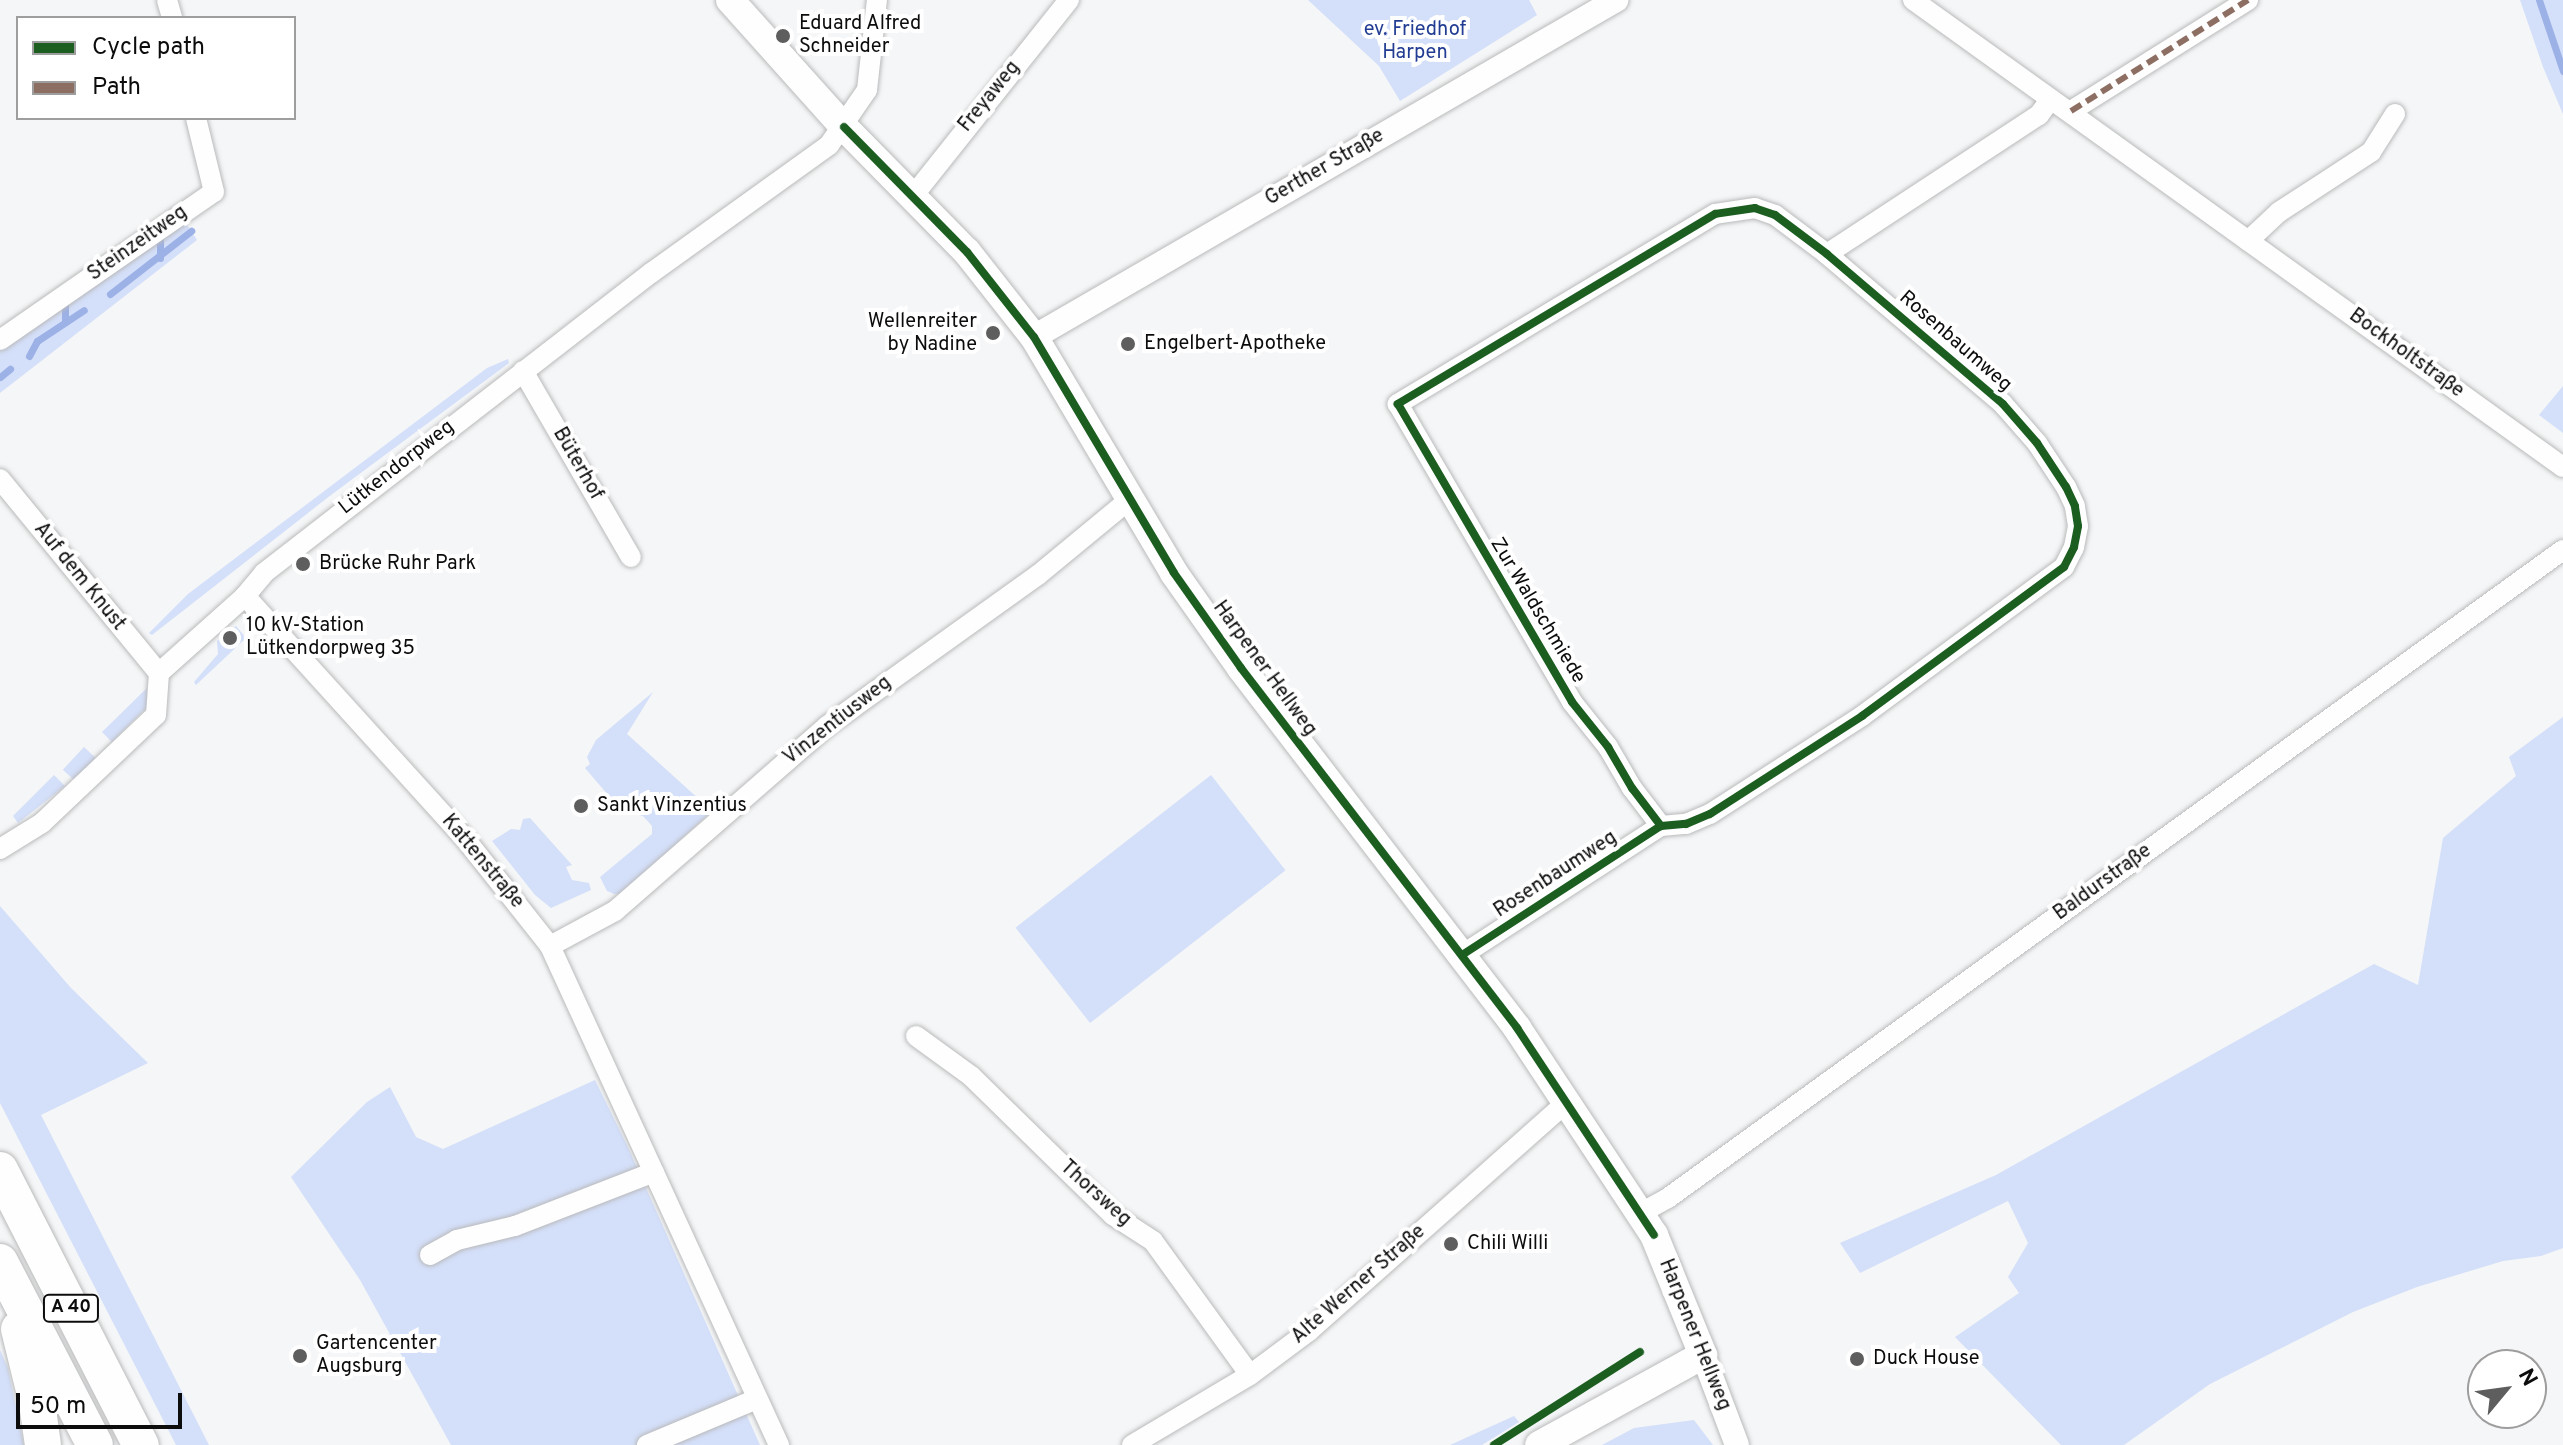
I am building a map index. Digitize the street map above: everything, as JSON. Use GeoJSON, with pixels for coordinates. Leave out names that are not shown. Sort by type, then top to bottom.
{"type":"FeatureCollection","features":[{"type":"Feature","properties":{"kind":"highway","name":"A 40"},"geometry":{"type":"LineString","coordinates":[[0,1170],[141,1445]]}},
{"type":"Feature","properties":{"kind":"highway","name":"A 40"},"geometry":{"type":"LineString","coordinates":[[0,1262],[95,1445]]}},
{"type":"Feature","properties":{"kind":"highway"},"geometry":{"type":"LineString","coordinates":[[0,1271],[26,1355],[43,1445]]}},
{"type":"Feature","properties":{"kind":"main road","name":"Harpener Hellweg"},"geometry":{"type":"LineString","coordinates":[[730,0],[844,127],[967,252],[1034,337],[1129,500],[1241,668],[1462,955],[1568,1101],[1641,1213],[1678,1288],[1703,1355]]}},
{"type":"Feature","properties":{"kind":"main road"},"geometry":{"type":"LineString","coordinates":[[1539,1445],[1703,1355]]}},
{"type":"Feature","properties":{"kind":"street","name":"Lütkendorpweg"},"geometry":{"type":"LineString","coordinates":[[159,673],[245,596],[264,573],[301,543],[651,273],[829,145],[867,90],[877,0]]}},
{"type":"Feature","properties":{"kind":"street","name":"Freyaweg"},"geometry":{"type":"LineString","coordinates":[[913,196],[1069,0]]}},
{"type":"Feature","properties":{"kind":"street","name":"Gerther Straße"},"geometry":{"type":"LineString","coordinates":[[1034,337],[1616,0]]}},
{"type":"Feature","properties":{"kind":"street","name":"Bockholtstraße"},"geometry":{"type":"LineString","coordinates":[[1913,0],[2563,467]]}},
{"type":"Feature","properties":{"kind":"street"},"geometry":{"type":"LineString","coordinates":[[2071,111],[2225,6],[2248,0]]}},
{"type":"Feature","properties":{"kind":"street"},"geometry":{"type":"LineString","coordinates":[[1827,254],[2039,115],[2050,100]]}},
{"type":"Feature","properties":{"kind":"street"},"geometry":{"type":"LineString","coordinates":[[2248,241],[2279,212],[2371,152],[2395,114]]}},
{"type":"Feature","properties":{"kind":"street","name":"Steinzeitweg"},"geometry":{"type":"LineString","coordinates":[[0,340],[214,192],[196,120]]}},
{"type":"Feature","properties":{"kind":"street","name":"Rosenbaumweg"},"geometry":{"type":"LineString","coordinates":[[1398,404],[1715,214],[1755,208],[1775,215],[1827,254],[2003,404],[2037,443],[2075,506],[2078,526],[2074,547],[2064,567],[1862,716],[1710,814],[1686,824],[1661,826],[1462,955]]}},
{"type":"Feature","properties":{"kind":"street","name":"Büterhof"},"geometry":{"type":"LineString","coordinates":[[523,371],[631,557]]}},
{"type":"Feature","properties":{"kind":"street","name":"Zur Waldschmiede"},"geometry":{"type":"LineString","coordinates":[[1398,404],[1572,702],[1608,747],[1632,788],[1661,826]]}},
{"type":"Feature","properties":{"kind":"street","name":"Auf dem Knust"},"geometry":{"type":"LineString","coordinates":[[0,479],[159,673]]}},
{"type":"Feature","properties":{"kind":"street","name":"Vinzentiusweg"},"geometry":{"type":"LineString","coordinates":[[550,946],[615,911],[827,726],[1038,575],[1129,500]]}},
{"type":"Feature","properties":{"kind":"street","name":"Baldurstraße"},"geometry":{"type":"LineString","coordinates":[[1641,1213],[1668,1198],[2563,550]]}},
{"type":"Feature","properties":{"kind":"street","name":"Kattenstraße"},"geometry":{"type":"LineString","coordinates":[[245,596],[466,840],[550,946],[779,1445]]}},
{"type":"Feature","properties":{"kind":"street"},"geometry":{"type":"LineString","coordinates":[[0,849],[42,823],[156,715],[159,673]]}},
{"type":"Feature","properties":{"kind":"street","name":"Thorsweg"},"geometry":{"type":"LineString","coordinates":[[916,1036],[971,1076],[1113,1215],[1153,1241],[1250,1375]]}},
{"type":"Feature","properties":{"kind":"street","name":"Alte Werner Straße"},"geometry":{"type":"LineString","coordinates":[[1132,1445],[1250,1375],[1309,1331],[1568,1101]]}},
{"type":"Feature","properties":{"kind":"street"},"geometry":{"type":"LineString","coordinates":[[430,1255],[457,1240],[515,1226],[654,1172]]}},
{"type":"Feature","properties":{"kind":"street","name":"Harpener Hellweg"},"geometry":{"type":"LineString","coordinates":[[1703,1355],[1737,1445]]}},
{"type":"Feature","properties":{"kind":"street"},"geometry":{"type":"LineString","coordinates":[[647,1445],[757,1399]]}},
{"type":"Feature","properties":{"kind":"green space","name":"ev. Friedhof Harpen"},"geometry":{"type":"Polygon","coordinates":[[[1308,0],[1529,0],[1537,15],[1400,101],[1379,66],[1308,0]]]}},
{"type":"Feature","properties":{"kind":"green space"},"geometry":{"type":"Polygon","coordinates":[[[2520,0],[2563,0],[2563,114],[2543,67],[2520,0]]]}},
{"type":"Feature","properties":{"kind":"green space"},"geometry":{"type":"Polygon","coordinates":[[[186,223],[197,240],[0,393],[0,349],[186,223]]]}},
{"type":"Feature","properties":{"kind":"green space"},"geometry":{"type":"Polygon","coordinates":[[[508,359],[509,363],[331,495],[152,635],[149,633],[188,594],[487,368],[508,359]]]}},
{"type":"Feature","properties":{"kind":"green space"},"geometry":{"type":"Polygon","coordinates":[[[2563,386],[2563,433],[2539,415],[2563,386]]]}},
{"type":"Feature","properties":{"kind":"green space"},"geometry":{"type":"Polygon","coordinates":[[[236,626],[246,638],[196,685],[194,682],[218,654],[217,641],[236,626]]]}},
{"type":"Feature","properties":{"kind":"green space"},"geometry":{"type":"Polygon","coordinates":[[[147,688],[149,705],[112,742],[102,732],[147,688]]]}},
{"type":"Feature","properties":{"kind":"green space"},"geometry":{"type":"Polygon","coordinates":[[[653,692],[627,734],[712,811],[621,894],[614,894],[607,891],[600,877],[652,834],[652,826],[643,816],[621,810],[585,768],[590,764],[587,757],[596,740],[653,692]]]}},
{"type":"Feature","properties":{"kind":"green space"},"geometry":{"type":"Polygon","coordinates":[[[2563,717],[2563,1248],[2541,1256],[2503,1261],[2417,1287],[2353,1312],[2210,1384],[2124,1445],[2061,1445],[1955,1337],[2019,1293],[2008,1277],[2028,1243],[2008,1201],[1860,1273],[1840,1243],[1996,1175],[2374,964],[2418,985],[2443,838],[2516,776],[2509,757],[2563,717]]]}},
{"type":"Feature","properties":{"kind":"green space"},"geometry":{"type":"Polygon","coordinates":[[[84,747],[96,758],[75,781],[63,770],[84,747]]]}},
{"type":"Feature","properties":{"kind":"green space"},"geometry":{"type":"Polygon","coordinates":[[[54,775],[65,786],[18,823],[13,816],[54,775]]]}},
{"type":"Feature","properties":{"kind":"green space"},"geometry":{"type":"Polygon","coordinates":[[[1211,775],[1285,870],[1090,1023],[1016,928],[1211,775]]]}},
{"type":"Feature","properties":{"kind":"green space"},"geometry":{"type":"Polygon","coordinates":[[[530,818],[572,865],[566,867],[572,880],[589,883],[591,890],[551,908],[535,895],[492,841],[511,829],[520,830],[523,819],[530,818]]]}},
{"type":"Feature","properties":{"kind":"green space"},"geometry":{"type":"Polygon","coordinates":[[[0,906],[71,988],[148,1063],[41,1115],[209,1445],[176,1445],[0,1103],[0,906]]]}},
{"type":"Feature","properties":{"kind":"green space"},"geometry":{"type":"Polygon","coordinates":[[[595,1080],[760,1445],[451,1445],[360,1280],[291,1177],[367,1102],[390,1087],[416,1137],[443,1149],[595,1080]]]}},
{"type":"Feature","properties":{"kind":"green space"},"geometry":{"type":"Polygon","coordinates":[[[0,1350],[8,1368],[24,1445],[0,1445],[0,1350]]]}},
{"type":"Feature","properties":{"kind":"green space"},"geometry":{"type":"Polygon","coordinates":[[[1514,1416],[1519,1422],[1482,1445],[1450,1445],[1514,1416]]]}},
{"type":"Feature","properties":{"kind":"green space"},"geometry":{"type":"Polygon","coordinates":[[[1694,1420],[1713,1445],[1602,1445],[1634,1428],[1694,1420]]]}},
{"type":"Feature","properties":{"kind":"waterway"},"geometry":{"type":"LineString","coordinates":[[2539,0],[2563,71]]}},
{"type":"Feature","properties":{"kind":"waterway"},"geometry":{"type":"LineString","coordinates":[[110,294],[191,231]]}},
{"type":"Feature","properties":{"kind":"waterway"},"geometry":{"type":"LineString","coordinates":[[160,240],[160,258]]}},
{"type":"Feature","properties":{"kind":"waterway"},"geometry":{"type":"LineString","coordinates":[[65,304],[65,322]]}},
{"type":"Feature","properties":{"kind":"waterway"},"geometry":{"type":"LineString","coordinates":[[29,356],[37,341],[84,310]]}},
{"type":"Feature","properties":{"kind":"waterway"},"geometry":{"type":"LineString","coordinates":[[0,377],[10,369]]}},
{"type":"Feature","properties":{"kind":"marked path"},"geometry":{"type":"LineString","coordinates":[[2071,111],[2248,0]]}},
{"type":"Feature","properties":{"kind":"cycle path"},"geometry":{"type":"LineString","coordinates":[[844,127],[967,252],[1034,337],[1174,573],[1241,668],[1517,1028],[1654,1235]]}},
{"type":"Feature","properties":{"kind":"cycle path"},"geometry":{"type":"LineString","coordinates":[[1462,955],[1661,826],[1686,824],[1710,814],[1862,716],[2064,567],[2074,547],[2078,526],[2075,506],[2066,487],[2037,443],[2003,404],[1827,254],[1775,215],[1755,208],[1715,214],[1398,404],[1572,702],[1608,747],[1632,788],[1661,826]]}},
{"type":"Feature","properties":{"kind":"cycle path"},"geometry":{"type":"LineString","coordinates":[[1494,1445],[1640,1352]]}},
{"type":"Feature","properties":{"kind":"place","name":"Eduard Alfred Schneider"},"geometry":{"type":"Point","coordinates":[783,36]}},
{"type":"Feature","properties":{"kind":"place","name":"Wellenreiter by Nadine"},"geometry":{"type":"Point","coordinates":[993,333]}},
{"type":"Feature","properties":{"kind":"place","name":"Engelbert-Apotheke"},"geometry":{"type":"Point","coordinates":[1128,344]}},
{"type":"Feature","properties":{"kind":"place","name":"Brücke Ruhr Park"},"geometry":{"type":"Point","coordinates":[303,564]}},
{"type":"Feature","properties":{"kind":"place","name":"10 kV-Station Lütkendorpweg 35"},"geometry":{"type":"Point","coordinates":[230,638]}},
{"type":"Feature","properties":{"kind":"place","name":"Sankt Vinzentius"},"geometry":{"type":"Point","coordinates":[581,806]}},
{"type":"Feature","properties":{"kind":"place","name":"Chili Willi"},"geometry":{"type":"Point","coordinates":[1451,1244]}},
{"type":"Feature","properties":{"kind":"place","name":"Gartencenter Augsburg"},"geometry":{"type":"Point","coordinates":[300,1356]}},
{"type":"Feature","properties":{"kind":"place","name":"Duck House"},"geometry":{"type":"Point","coordinates":[1857,1359]}}]}
